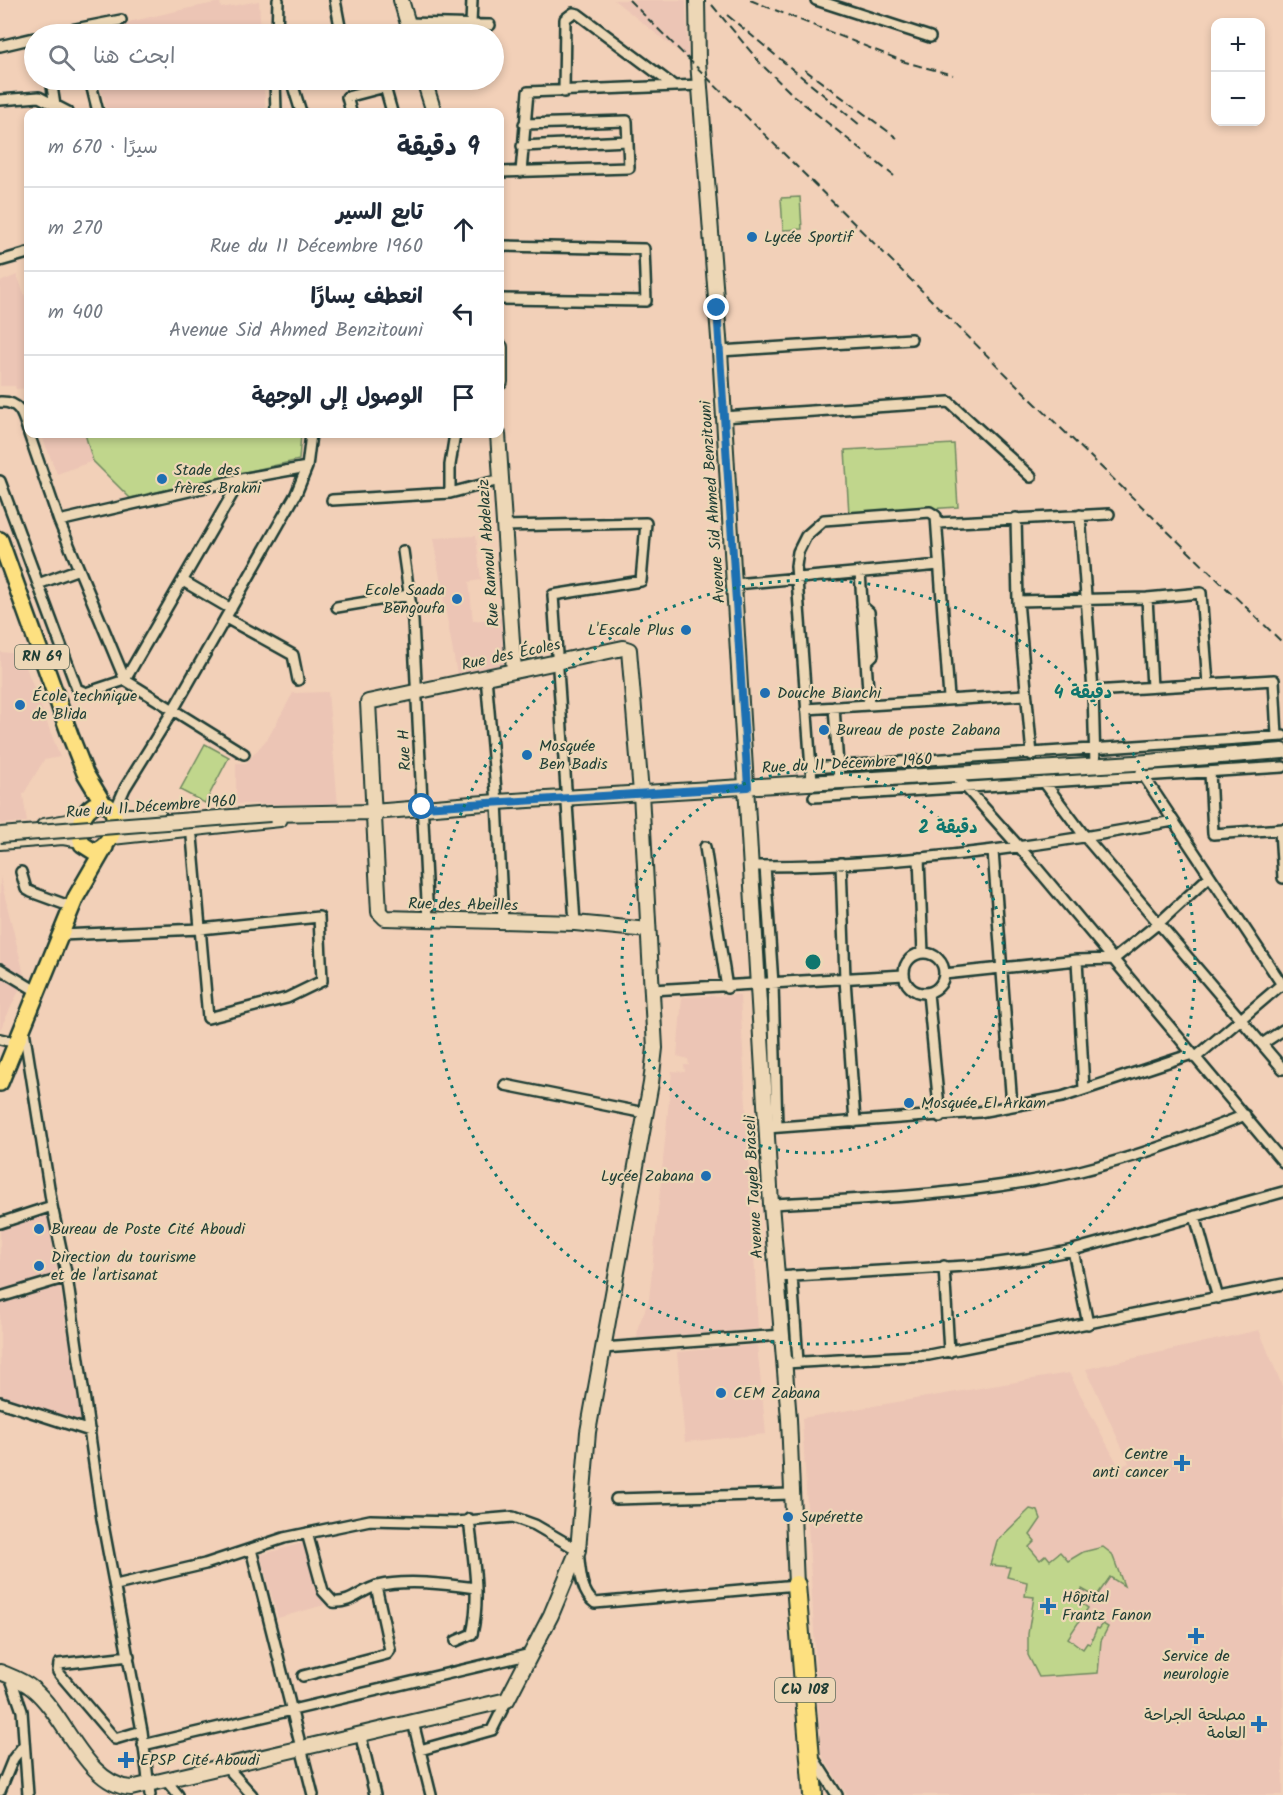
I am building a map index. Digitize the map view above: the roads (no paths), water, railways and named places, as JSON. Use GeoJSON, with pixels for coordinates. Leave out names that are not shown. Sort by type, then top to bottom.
{"type":"FeatureCollection","features":[{"type":"Feature","properties":{"kind":"highway","name":"CW 108"},"geometry":{"type":"LineString","coordinates":[[796,1585],[806,1756],[813,1795]]}},
{"type":"Feature","properties":{"kind":"highway","name":"CW 108"},"geometry":{"type":"LineString","coordinates":[[803,1795],[806,1756]]}},
{"type":"Feature","properties":{"kind":"main road"},"geometry":{"type":"LineString","coordinates":[[401,0],[408,24]]}},
{"type":"Feature","properties":{"kind":"main road","name":"Avenue Sid Ahmed Benzitouni"},"geometry":{"type":"LineString","coordinates":[[697,0],[700,85],[720,351],[748,787]]}},
{"type":"Feature","properties":{"kind":"main road"},"geometry":{"type":"LineString","coordinates":[[427,90],[433,108]]}},
{"type":"Feature","properties":{"kind":"main road","name":"Rue Ramoul Abdelaziz"},"geometry":{"type":"LineString","coordinates":[[498,438],[502,526],[514,671]]}},
{"type":"Feature","properties":{"kind":"main road","name":"RN 69"},"geometry":{"type":"LineString","coordinates":[[0,540],[85,773]]}},
{"type":"Feature","properties":{"kind":"main road","name":"Rue des Écoles"},"geometry":{"type":"LineString","coordinates":[[373,812],[368,702],[622,648],[629,650],[641,792]]}},
{"type":"Feature","properties":{"kind":"main road","name":"Rue du 11 Décembre 1960"},"geometry":{"type":"LineString","coordinates":[[0,836],[270,814],[373,812],[641,792],[748,787],[812,775],[839,780],[1135,763],[1283,751]]}},
{"type":"Feature","properties":{"kind":"main road"},"geometry":{"type":"LineString","coordinates":[[74,902],[108,842],[110,809],[85,773]]}},
{"type":"Feature","properties":{"kind":"main road"},"geometry":{"type":"LineString","coordinates":[[85,773],[86,812]]}},
{"type":"Feature","properties":{"kind":"main road","name":"Avenue Tayeb Braseli"},"geometry":{"type":"LineString","coordinates":[[748,787],[759,985],[772,1127],[771,1204],[783,1335],[792,1362],[791,1494],[796,1585]]}},
{"type":"Feature","properties":{"kind":"main road"},"geometry":{"type":"LineString","coordinates":[[5,1674],[24,1682],[39,1694],[56,1712],[102,1777],[120,1791],[150,1789],[165,1779],[225,1764],[507,1700],[531,1654],[578,1550],[588,1432],[655,1048],[641,792]]}},
{"type":"Feature","properties":{"kind":"main road"},"geometry":{"type":"LineString","coordinates":[[0,1083],[74,902],[83,865],[81,824],[86,812],[94,804],[110,809]]}},
{"type":"Feature","properties":{"kind":"main road","name":"Rue du 11 Décembre 1960"},"geometry":{"type":"LineString","coordinates":[[110,809],[148,817],[271,808],[305,812]]}},
{"type":"Feature","properties":{"kind":"main road","name":"Rue du 11 Décembre 1960"},"geometry":{"type":"LineString","coordinates":[[0,829],[58,824],[86,812]]}},
{"type":"Feature","properties":{"kind":"main road","name":"Rue du 11 Décembre 1960"},"geometry":{"type":"LineString","coordinates":[[108,842],[272,820],[305,812]]}},
{"type":"Feature","properties":{"kind":"main road","name":"Rue des Abeilles"},"geometry":{"type":"LineString","coordinates":[[373,812],[379,912],[391,920],[575,923],[648,930]]}},
{"type":"Feature","properties":{"kind":"main road","name":"Rue du 11 Décembre 1960"},"geometry":{"type":"LineString","coordinates":[[0,842],[63,837],[81,842]]}},
{"type":"Feature","properties":{"kind":"main road"},"geometry":{"type":"LineString","coordinates":[[81,842],[93,851],[108,842]]}},
{"type":"Feature","properties":{"kind":"street"},"geometry":{"type":"LineString","coordinates":[[278,24],[279,0]]}},
{"type":"Feature","properties":{"kind":"street"},"geometry":{"type":"LineString","coordinates":[[335,0],[340,24]]}},
{"type":"Feature","properties":{"kind":"street"},"geometry":{"type":"LineString","coordinates":[[471,24],[472,0]]}},
{"type":"Feature","properties":{"kind":"street"},"geometry":{"type":"LineString","coordinates":[[816,0],[930,37]]}},
{"type":"Feature","properties":{"kind":"street"},"geometry":{"type":"LineString","coordinates":[[564,92],[565,19],[573,13],[673,86]]}},
{"type":"Feature","properties":{"kind":"street"},"geometry":{"type":"LineString","coordinates":[[108,24],[122,20]]}},
{"type":"Feature","properties":{"kind":"street"},"geometry":{"type":"LineString","coordinates":[[0,46],[24,40]]}},
{"type":"Feature","properties":{"kind":"street"},"geometry":{"type":"LineString","coordinates":[[521,171],[528,92],[700,85]]}},
{"type":"Feature","properties":{"kind":"street"},"geometry":{"type":"LineString","coordinates":[[52,90],[55,108]]}},
{"type":"Feature","properties":{"kind":"street"},"geometry":{"type":"LineString","coordinates":[[93,90],[97,108]]}},
{"type":"Feature","properties":{"kind":"street"},"geometry":{"type":"LineString","coordinates":[[275,90],[276,108]]}},
{"type":"Feature","properties":{"kind":"street"},"geometry":{"type":"LineString","coordinates":[[295,90],[300,108]]}},
{"type":"Feature","properties":{"kind":"street"},"geometry":{"type":"LineString","coordinates":[[350,108],[346,97],[373,90]]}},
{"type":"Feature","properties":{"kind":"street"},"geometry":{"type":"LineString","coordinates":[[386,90],[391,108]]}},
{"type":"Feature","properties":{"kind":"street"},"geometry":{"type":"LineString","coordinates":[[0,100],[30,96],[53,102],[62,108]]}},
{"type":"Feature","properties":{"kind":"street"},"geometry":{"type":"LineString","coordinates":[[504,172],[629,168],[627,121],[524,124]]}},
{"type":"Feature","properties":{"kind":"street"},"geometry":{"type":"LineString","coordinates":[[522,146],[628,141]]}},
{"type":"Feature","properties":{"kind":"street"},"geometry":{"type":"LineString","coordinates":[[504,246],[644,249],[646,301],[504,299]]}},
{"type":"Feature","properties":{"kind":"street"},"geometry":{"type":"LineString","coordinates":[[0,261],[24,254]]}},
{"type":"Feature","properties":{"kind":"street"},"geometry":{"type":"LineString","coordinates":[[720,351],[911,339]]}},
{"type":"Feature","properties":{"kind":"street"},"geometry":{"type":"LineString","coordinates":[[0,402],[15,405],[21,410],[24,418]]}},
{"type":"Feature","properties":{"kind":"street"},"geometry":{"type":"LineString","coordinates":[[723,417],[949,402],[1031,477]]}},
{"type":"Feature","properties":{"kind":"street"},"geometry":{"type":"LineString","coordinates":[[31,438],[60,521],[125,680],[172,712],[244,754]]}},
{"type":"Feature","properties":{"kind":"street"},"geometry":{"type":"LineString","coordinates":[[110,809],[172,712],[296,494],[307,467],[311,438]]}},
{"type":"Feature","properties":{"kind":"street"},"geometry":{"type":"LineString","coordinates":[[450,493],[450,465],[454,438]]}},
{"type":"Feature","properties":{"kind":"street"},"geometry":{"type":"LineString","coordinates":[[60,521],[241,479],[307,467]]}},
{"type":"Feature","properties":{"kind":"street"},"geometry":{"type":"LineString","coordinates":[[0,482],[77,689],[86,693],[125,680],[241,479]]}},
{"type":"Feature","properties":{"kind":"street"},"geometry":{"type":"LineString","coordinates":[[332,500],[450,493],[500,480]]}},
{"type":"Feature","properties":{"kind":"street"},"geometry":{"type":"LineString","coordinates":[[949,698],[936,516],[930,512],[824,520],[809,532],[796,559],[812,775],[837,766],[1280,736],[1274,680],[1093,691]]}},
{"type":"Feature","properties":{"kind":"street"},"geometry":{"type":"LineString","coordinates":[[938,523],[1109,514]]}},
{"type":"Feature","properties":{"kind":"street"},"geometry":{"type":"LineString","coordinates":[[1080,515],[1093,691],[1095,765]]}},
{"type":"Feature","properties":{"kind":"street"},"geometry":{"type":"LineString","coordinates":[[1016,518],[1018,601],[1032,754]]}},
{"type":"Feature","properties":{"kind":"street"},"geometry":{"type":"LineString","coordinates":[[502,526],[646,523],[641,581],[553,596],[575,923]]}},
{"type":"Feature","properties":{"kind":"street","name":"Rue H"},"geometry":{"type":"LineString","coordinates":[[403,551],[417,692],[428,921]]}},
{"type":"Feature","properties":{"kind":"street"},"geometry":{"type":"LineString","coordinates":[[735,584],[797,576],[939,565]]}},
{"type":"Feature","properties":{"kind":"street"},"geometry":{"type":"LineString","coordinates":[[38,584],[79,569]]}},
{"type":"Feature","properties":{"kind":"street"},"geometry":{"type":"LineString","coordinates":[[860,572],[869,705]]}},
{"type":"Feature","properties":{"kind":"street"},"geometry":{"type":"LineString","coordinates":[[183,581],[231,609]]}},
{"type":"Feature","properties":{"kind":"street"},"geometry":{"type":"LineString","coordinates":[[1018,601],[1201,593],[1208,684]]}},
{"type":"Feature","properties":{"kind":"street"},"geometry":{"type":"LineString","coordinates":[[337,607],[409,595]]}},
{"type":"Feature","properties":{"kind":"street"},"geometry":{"type":"LineString","coordinates":[[1147,597],[1152,687]]}},
{"type":"Feature","properties":{"kind":"street"},"geometry":{"type":"LineString","coordinates":[[226,618],[293,655],[298,680]]}},
{"type":"Feature","properties":{"kind":"street"},"geometry":{"type":"LineString","coordinates":[[486,677],[497,802],[503,922]]}},
{"type":"Feature","properties":{"kind":"street"},"geometry":{"type":"LineString","coordinates":[[806,710],[1026,694]]}},
{"type":"Feature","properties":{"kind":"street"},"geometry":{"type":"LineString","coordinates":[[834,707],[839,780]]}},
{"type":"Feature","properties":{"kind":"street"},"geometry":{"type":"LineString","coordinates":[[765,866],[773,984],[772,1127],[940,1117],[1012,1106],[1084,1089],[1193,1056],[1282,985],[1135,763]]}},
{"type":"Feature","properties":{"kind":"street"},"geometry":{"type":"LineString","coordinates":[[814,797],[970,789],[1283,766]]}},
{"type":"Feature","properties":{"kind":"street"},"geometry":{"type":"LineString","coordinates":[[1210,772],[1214,834],[1281,830],[1283,878]]}},
{"type":"Feature","properties":{"kind":"street"},"geometry":{"type":"LineString","coordinates":[[954,774],[1022,849],[1283,1162]]}},
{"type":"Feature","properties":{"kind":"street"},"geometry":{"type":"LineString","coordinates":[[1044,782],[1086,838],[1283,1069]]}},
{"type":"Feature","properties":{"kind":"street"},"geometry":{"type":"LineString","coordinates":[[751,866],[841,863],[1022,849],[1173,820]]}},
{"type":"Feature","properties":{"kind":"street"},"geometry":{"type":"LineString","coordinates":[[61,935],[200,928],[319,917],[322,981],[287,998],[208,1018],[200,928],[192,837]]}},
{"type":"Feature","properties":{"kind":"street"},"geometry":{"type":"LineString","coordinates":[[705,847],[727,988]]}},
{"type":"Feature","properties":{"kind":"street"},"geometry":{"type":"LineString","coordinates":[[993,851],[1012,1106]]}},
{"type":"Feature","properties":{"kind":"street"},"geometry":{"type":"LineString","coordinates":[[919,858],[923,953]]}},
{"type":"Feature","properties":{"kind":"street"},"geometry":{"type":"LineString","coordinates":[[841,863],[845,979],[855,1122]]}},
{"type":"Feature","properties":{"kind":"street"},"geometry":{"type":"LineString","coordinates":[[21,872],[26,889],[31,892],[74,902]]}},
{"type":"Feature","properties":{"kind":"street"},"geometry":{"type":"LineString","coordinates":[[944,974],[1077,960],[1114,959],[1160,922],[1209,876]]}},
{"type":"Feature","properties":{"kind":"street"},"geometry":{"type":"LineString","coordinates":[[923,953],[938,959],[944,974],[940,987],[921,994],[909,987],[904,975],[907,963],[923,953]]}},
{"type":"Feature","properties":{"kind":"street"},"geometry":{"type":"LineString","coordinates":[[1077,960],[1084,1089]]}},
{"type":"Feature","properties":{"kind":"street"},"geometry":{"type":"LineString","coordinates":[[0,969],[38,992]]}},
{"type":"Feature","properties":{"kind":"street"},"geometry":{"type":"LineString","coordinates":[[652,990],[727,988],[904,975]]}},
{"type":"Feature","properties":{"kind":"street"},"geometry":{"type":"LineString","coordinates":[[928,993],[940,1117]]}},
{"type":"Feature","properties":{"kind":"street"},"geometry":{"type":"LineString","coordinates":[[23,1028],[52,1206],[67,1277],[102,1520],[129,1656],[150,1789]]}},
{"type":"Feature","properties":{"kind":"street"},"geometry":{"type":"LineString","coordinates":[[1262,1044],[1283,1030]]}},
{"type":"Feature","properties":{"kind":"street"},"geometry":{"type":"LineString","coordinates":[[0,1039],[17,1042]]}},
{"type":"Feature","properties":{"kind":"street"},"geometry":{"type":"LineString","coordinates":[[505,1085],[645,1113]]}},
{"type":"Feature","properties":{"kind":"street"},"geometry":{"type":"LineString","coordinates":[[771,1204],[974,1189],[1050,1177],[1128,1158],[1245,1115]]}},
{"type":"Feature","properties":{"kind":"street"},"geometry":{"type":"LineString","coordinates":[[777,1278],[1006,1262],[1073,1250],[1283,1192]]}},
{"type":"Feature","properties":{"kind":"street"},"geometry":{"type":"LineString","coordinates":[[0,1223],[52,1206]]}},
{"type":"Feature","properties":{"kind":"street"},"geometry":{"type":"LineString","coordinates":[[1195,1216],[1218,1298]]}},
{"type":"Feature","properties":{"kind":"street"},"geometry":{"type":"LineString","coordinates":[[1073,1250],[1088,1324]]}},
{"type":"Feature","properties":{"kind":"street"},"geometry":{"type":"LineString","coordinates":[[944,1266],[949,1352]]}},
{"type":"Feature","properties":{"kind":"street"},"geometry":{"type":"LineString","coordinates":[[792,1276],[792,1362],[893,1359],[949,1352],[1283,1284]]}},
{"type":"Feature","properties":{"kind":"street"},"geometry":{"type":"LineString","coordinates":[[0,1297],[67,1277]]}},
{"type":"Feature","properties":{"kind":"street"},"geometry":{"type":"LineString","coordinates":[[603,1348],[783,1335]]}},
{"type":"Feature","properties":{"kind":"street"},"geometry":{"type":"LineString","coordinates":[[0,1402],[90,1431]]}},
{"type":"Feature","properties":{"kind":"street"},"geometry":{"type":"LineString","coordinates":[[616,1498],[791,1494]]}},
{"type":"Feature","properties":{"kind":"street"},"geometry":{"type":"LineString","coordinates":[[116,1585],[205,1564],[307,1533],[370,1520],[403,1522],[513,1516],[535,1525],[578,1550],[583,1583],[588,1598],[595,1603],[796,1585]]}},
{"type":"Feature","properties":{"kind":"street"},"geometry":{"type":"LineString","coordinates":[[456,1641],[472,1634],[476,1588],[469,1519]]}},
{"type":"Feature","properties":{"kind":"street"},"geometry":{"type":"LineString","coordinates":[[307,1533],[323,1591],[330,1599],[339,1602],[351,1600],[376,1586],[434,1583],[476,1588]]}},
{"type":"Feature","properties":{"kind":"street"},"geometry":{"type":"LineString","coordinates":[[251,1549],[312,1795]]}},
{"type":"Feature","properties":{"kind":"street"},"geometry":{"type":"LineString","coordinates":[[567,1575],[583,1583]]}},
{"type":"Feature","properties":{"kind":"street"},"geometry":{"type":"LineString","coordinates":[[303,1676],[387,1654],[390,1650],[376,1586]]}},
{"type":"Feature","properties":{"kind":"street"},"geometry":{"type":"LineString","coordinates":[[143,1745],[292,1712],[531,1654]]}},
{"type":"Feature","properties":{"kind":"street"},"geometry":{"type":"LineString","coordinates":[[129,1656],[59,1664],[58,1672],[115,1739],[142,1731]]}},
{"type":"Feature","properties":{"kind":"street"},"geometry":{"type":"LineString","coordinates":[[5,1674],[22,1711],[28,1795]]}},
{"type":"Feature","properties":{"kind":"street"},"geometry":{"type":"LineString","coordinates":[[420,1750],[492,1730],[507,1700]]}},
{"type":"Feature","properties":{"kind":"street"},"geometry":{"type":"LineString","coordinates":[[413,1722],[431,1795]]}},
{"type":"Feature","properties":{"kind":"street"},"geometry":{"type":"LineString","coordinates":[[360,1733],[375,1795]]}},
{"type":"Feature","properties":{"kind":"street"},"geometry":{"type":"LineString","coordinates":[[0,1791],[13,1759],[23,1746]]}},
{"type":"Feature","properties":{"kind":"street"},"geometry":{"type":"LineString","coordinates":[[806,1756],[837,1795]]}},
{"type":"Feature","properties":{"kind":"street"},"geometry":{"type":"LineString","coordinates":[[225,1764],[252,1795]]}},
{"type":"Feature","properties":{"kind":"street"},"geometry":{"type":"LineString","coordinates":[[165,1779],[178,1795]]}},
{"type":"Feature","properties":{"kind":"railway"},"geometry":{"type":"LineString","coordinates":[[629,0],[1036,404],[1283,643]]}},
{"type":"Feature","properties":{"kind":"railway"},"geometry":{"type":"LineString","coordinates":[[750,0],[905,62],[953,75]]}},
{"type":"Feature","properties":{"kind":"railway"},"geometry":{"type":"LineString","coordinates":[[712,5],[761,64],[794,96],[894,176]]}},
{"type":"Feature","properties":{"kind":"railway"},"geometry":{"type":"LineString","coordinates":[[727,15],[861,126]]}},
{"type":"Feature","properties":{"kind":"railway"},"geometry":{"type":"LineString","coordinates":[[805,70],[897,138]]}},
{"type":"Feature","properties":{"kind":"place","name":"Lycée Sportif"},"geometry":{"type":"Point","coordinates":[752,237]}},
{"type":"Feature","properties":{"kind":"place","name":"Stade des frères Brakni"},"geometry":{"type":"Point","coordinates":[162,479]}},
{"type":"Feature","properties":{"kind":"place","name":"Ecole Saada Bengoufa"},"geometry":{"type":"Point","coordinates":[457,599]}},
{"type":"Feature","properties":{"kind":"place","name":"L'Escale Plus"},"geometry":{"type":"Point","coordinates":[686,630]}},
{"type":"Feature","properties":{"kind":"place","name":"Douche Bianchi"},"geometry":{"type":"Point","coordinates":[765,693]}},
{"type":"Feature","properties":{"kind":"place","name":"École technique de Blida"},"geometry":{"type":"Point","coordinates":[20,705]}},
{"type":"Feature","properties":{"kind":"place","name":"Bureau de poste Zabana"},"geometry":{"type":"Point","coordinates":[824,730]}},
{"type":"Feature","properties":{"kind":"place","name":"Mosquée Ben Badis"},"geometry":{"type":"Point","coordinates":[527,755]}},
{"type":"Feature","properties":{"kind":"place","name":"Mosquée El Arkam"},"geometry":{"type":"Point","coordinates":[909,1103]}},
{"type":"Feature","properties":{"kind":"place","name":"Lycée Zabana"},"geometry":{"type":"Point","coordinates":[706,1176]}},
{"type":"Feature","properties":{"kind":"place","name":"Bureau de Poste Cité Aboudi"},"geometry":{"type":"Point","coordinates":[39,1229]}},
{"type":"Feature","properties":{"kind":"place","name":"Direction du tourisme et de l'artisanat"},"geometry":{"type":"Point","coordinates":[39,1266]}},
{"type":"Feature","properties":{"kind":"place","name":"CEM Zabana"},"geometry":{"type":"Point","coordinates":[721,1393]}},
{"type":"Feature","properties":{"kind":"place","name":"Centre anti cancer"},"geometry":{"type":"Point","coordinates":[1182,1463]}},
{"type":"Feature","properties":{"kind":"place","name":"Supérette"},"geometry":{"type":"Point","coordinates":[788,1517]}},
{"type":"Feature","properties":{"kind":"place","name":"Hôpital Frantz Fanon"},"geometry":{"type":"Point","coordinates":[1048,1606]}},
{"type":"Feature","properties":{"kind":"place","name":"Service de neurologie"},"geometry":{"type":"Point","coordinates":[1196,1636]}},
{"type":"Feature","properties":{"kind":"place","name":"مصلحة الجراحة العامة"},"geometry":{"type":"Point","coordinates":[1259,1724]}},
{"type":"Feature","properties":{"kind":"place","name":"EPSP Cité Aboudi"},"geometry":{"type":"Point","coordinates":[126,1760]}}]}
